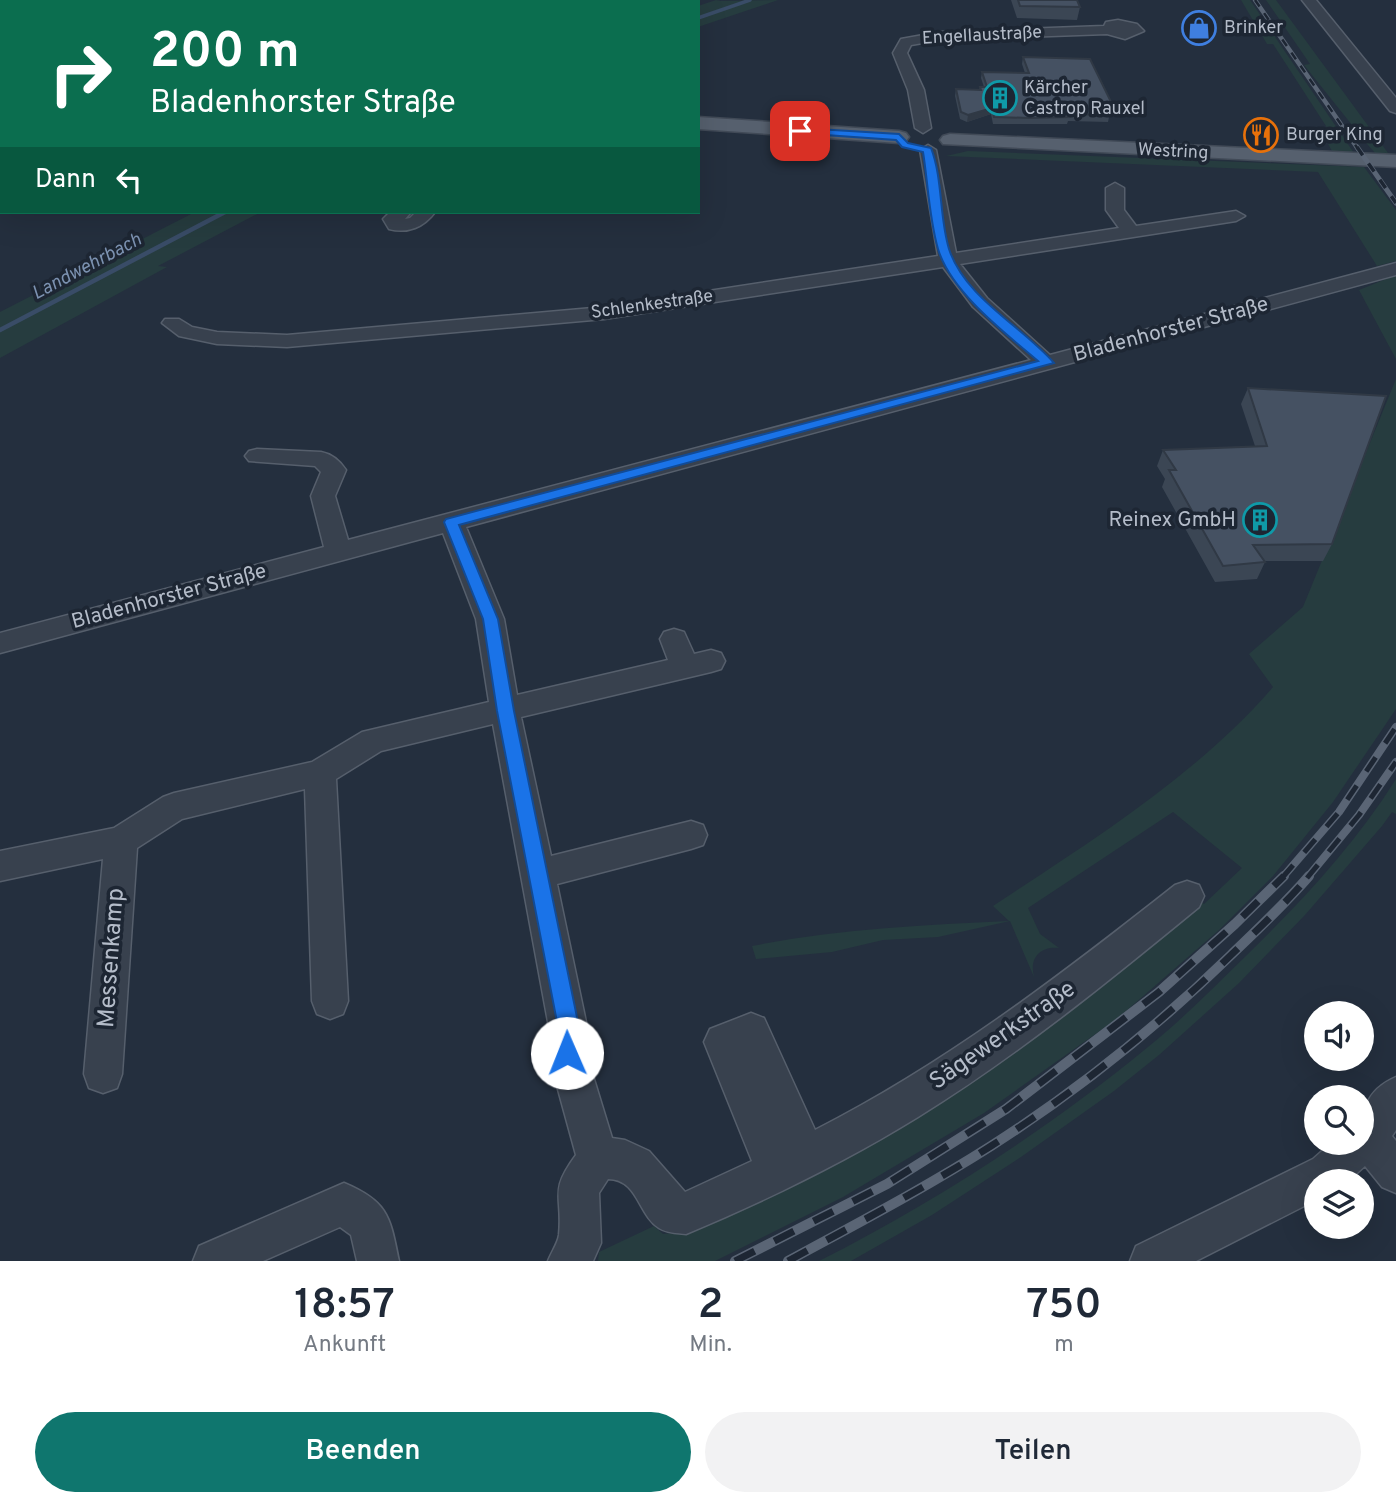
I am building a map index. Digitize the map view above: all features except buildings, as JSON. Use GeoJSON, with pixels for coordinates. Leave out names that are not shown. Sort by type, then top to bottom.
{"type":"FeatureCollection","features":[{"type":"Feature","properties":{"kind":"main road"},"geometry":{"type":"LineString","coordinates":[[700,123],[899,137],[905,131],[923,128],[945,134],[950,141],[942,149],[928,150],[905,145],[899,137]]}},
{"type":"Feature","properties":{"kind":"main road","name":"Westring"},"geometry":{"type":"LineString","coordinates":[[950,141],[1396,161]]}},
{"type":"Feature","properties":{"kind":"street"},"geometry":{"type":"LineString","coordinates":[[1309,0],[1396,108]]}},
{"type":"Feature","properties":{"kind":"street","name":"Engellaustraße"},"geometry":{"type":"LineString","coordinates":[[923,128],[916,90],[900,53],[906,42],[940,36],[1108,30]]}},
{"type":"Feature","properties":{"kind":"street"},"geometry":{"type":"LineString","coordinates":[[928,150],[948,260],[954,272],[996,319],[1047,363]]}},
{"type":"Feature","properties":{"kind":"street"},"geometry":{"type":"LineString","coordinates":[[1115,188],[1115,209],[1120,220],[1132,233]]}},
{"type":"Feature","properties":{"kind":"street"},"geometry":{"type":"LineString","coordinates":[[399,214],[392,219],[395,225],[415,223],[424,214]]}},
{"type":"Feature","properties":{"kind":"street","name":"Schlenkestraße"},"geometry":{"type":"LineString","coordinates":[[172,323],[186,332],[217,338],[287,341],[604,313],[1236,216]]}},
{"type":"Feature","properties":{"kind":"street","name":"Bladenhorster Straße"},"geometry":{"type":"LineString","coordinates":[[0,643],[1396,269]]}},
{"type":"Feature","properties":{"kind":"street"},"geometry":{"type":"LineString","coordinates":[[257,456],[321,458],[334,470],[323,496],[338,552]]}},
{"type":"Feature","properties":{"kind":"street"},"geometry":{"type":"LineString","coordinates":[[451,522],[491,619],[505,711],[567,1022],[567,1053],[598,1159],[578,1187],[580,1243],[569,1261]]}},
{"type":"Feature","properties":{"kind":"street"},"geometry":{"type":"LineString","coordinates":[[0,866],[121,841],[174,807],[320,773],[373,741],[698,664],[674,639]]}},
{"type":"Feature","properties":{"kind":"street"},"geometry":{"type":"LineString","coordinates":[[320,773],[330,1000]]}},
{"type":"Feature","properties":{"kind":"street"},"geometry":{"type":"LineString","coordinates":[[539,874],[691,835]]}},
{"type":"Feature","properties":{"kind":"street","name":"Messenkamp"},"geometry":{"type":"LineString","coordinates":[[103,1074],[121,841]]}},
{"type":"Feature","properties":{"kind":"street","name":"Sägewerkstraße"},"geometry":{"type":"LineString","coordinates":[[598,1159],[617,1157],[637,1164],[671,1212],[686,1213],[791,1163],[902,1105],[1016,1031],[1074,988],[1187,896]]}},
{"type":"Feature","properties":{"kind":"street"},"geometry":{"type":"LineString","coordinates":[[1374,1126],[1396,1097]]}},
{"type":"Feature","properties":{"kind":"street"},"geometry":{"type":"LineString","coordinates":[[1374,1152],[1396,1173]]}},
{"type":"Feature","properties":{"kind":"street"},"geometry":{"type":"LineString","coordinates":[[1167,1257],[1327,1173],[1347,1155]]}},
{"type":"Feature","properties":{"kind":"street"},"geometry":{"type":"LineString","coordinates":[[217,1260],[344,1203],[370,1223],[378,1261]]}},
{"type":"Feature","properties":{"kind":"green space"},"geometry":{"type":"Polygon","coordinates":[[[716,0],[778,0],[700,26],[700,5],[716,0]]]}},
{"type":"Feature","properties":{"kind":"green space"},"geometry":{"type":"Polygon","coordinates":[[[1241,0],[1250,0],[1354,153],[1304,151],[1332,151],[1328,144],[1337,143],[1273,44],[1267,44],[1241,0]]]}},
{"type":"Feature","properties":{"kind":"green space"},"geometry":{"type":"Polygon","coordinates":[[[1266,0],[1276,0],[1388,153],[1396,154],[1376,154],[1368,145],[1304,65],[1310,64],[1266,0]]]}},
{"type":"Feature","properties":{"kind":"green space"},"geometry":{"type":"Polygon","coordinates":[[[968,151],[1364,167],[1396,210],[1396,261],[1377,266],[1318,172],[946,156],[968,151]]]}},
{"type":"Feature","properties":{"kind":"green space"},"geometry":{"type":"Polygon","coordinates":[[[191,214],[257,214],[158,266],[167,267],[0,358],[0,312],[191,214]]]}},
{"type":"Feature","properties":{"kind":"green space"},"geometry":{"type":"Polygon","coordinates":[[[1396,275],[1396,359],[1359,290],[1396,275]]]}},
{"type":"Feature","properties":{"kind":"green space"},"geometry":{"type":"Polygon","coordinates":[[[1396,379],[1396,709],[1333,802],[1273,876],[1219,930],[1118,1018],[984,1113],[843,1197],[715,1261],[598,1261],[599,1252],[654,1226],[663,1234],[673,1233],[787,1179],[1198,900],[1204,904],[1242,868],[1173,812],[1028,908],[1040,934],[1059,948],[1041,951],[1033,964],[1034,977],[1010,921],[938,937],[883,940],[832,952],[756,959],[752,946],[848,932],[1009,921],[993,906],[1140,806],[1210,750],[1243,720],[1273,687],[1249,654],[1303,607],[1396,379]]]}},
{"type":"Feature","properties":{"kind":"green space"},"geometry":{"type":"Polygon","coordinates":[[[1396,779],[1396,814],[1392,812],[1305,915],[1239,983],[1159,1055],[1114,1091],[1021,1157],[932,1215],[851,1261],[819,1261],[905,1214],[989,1163],[1110,1078],[1161,1036],[1200,1001],[1309,892],[1364,826],[1396,779]]]}},
{"type":"Feature","properties":{"kind":"waterway","name":"Landwehrbach"},"geometry":{"type":"LineString","coordinates":[[700,17],[750,0]]}},
{"type":"Feature","properties":{"kind":"waterway","name":"Landwehrbach"},"geometry":{"type":"LineString","coordinates":[[0,330],[221,214]]}},
{"type":"Feature","properties":{"kind":"railway"},"geometry":{"type":"LineString","coordinates":[[1255,0],[1358,149]]}},
{"type":"Feature","properties":{"kind":"railway"},"geometry":{"type":"LineString","coordinates":[[1357,147],[1396,203]]}},
{"type":"Feature","properties":{"kind":"railway"},"geometry":{"type":"LineString","coordinates":[[1282,878],[1339,812],[1396,727]]}},
{"type":"Feature","properties":{"kind":"railway"},"geometry":{"type":"LineString","coordinates":[[1307,878],[1359,815],[1396,762]]}},
{"type":"Feature","properties":{"kind":"railway"},"geometry":{"type":"LineString","coordinates":[[788,1261],[966,1161],[1023,1125],[1085,1080],[1146,1032],[1203,981],[1309,876]]}},
{"type":"Feature","properties":{"kind":"railway"},"geometry":{"type":"LineString","coordinates":[[735,1261],[887,1184],[1006,1109],[1159,992],[1282,878]]}},
{"type":"Feature","properties":{"kind":"place","name":"Brinker"},"geometry":{"type":"Point","coordinates":[1199,28]}},
{"type":"Feature","properties":{"kind":"place","name":"Kärcher Castrop Rauxel"},"geometry":{"type":"Point","coordinates":[1000,98]}},
{"type":"Feature","properties":{"kind":"place","name":"Burger King"},"geometry":{"type":"Point","coordinates":[1261,135]}},
{"type":"Feature","properties":{"kind":"place","name":"Reinex GmbH"},"geometry":{"type":"Point","coordinates":[1260,520]}},
{"type":"Feature","properties":{"kind":"route"},"geometry":{"type":"LineString","coordinates":[[567,1053],[567,1022],[505,711],[491,619],[451,522],[1047,363],[996,319],[954,272],[944,248],[928,150],[905,145],[899,137],[800,131]]}}]}
